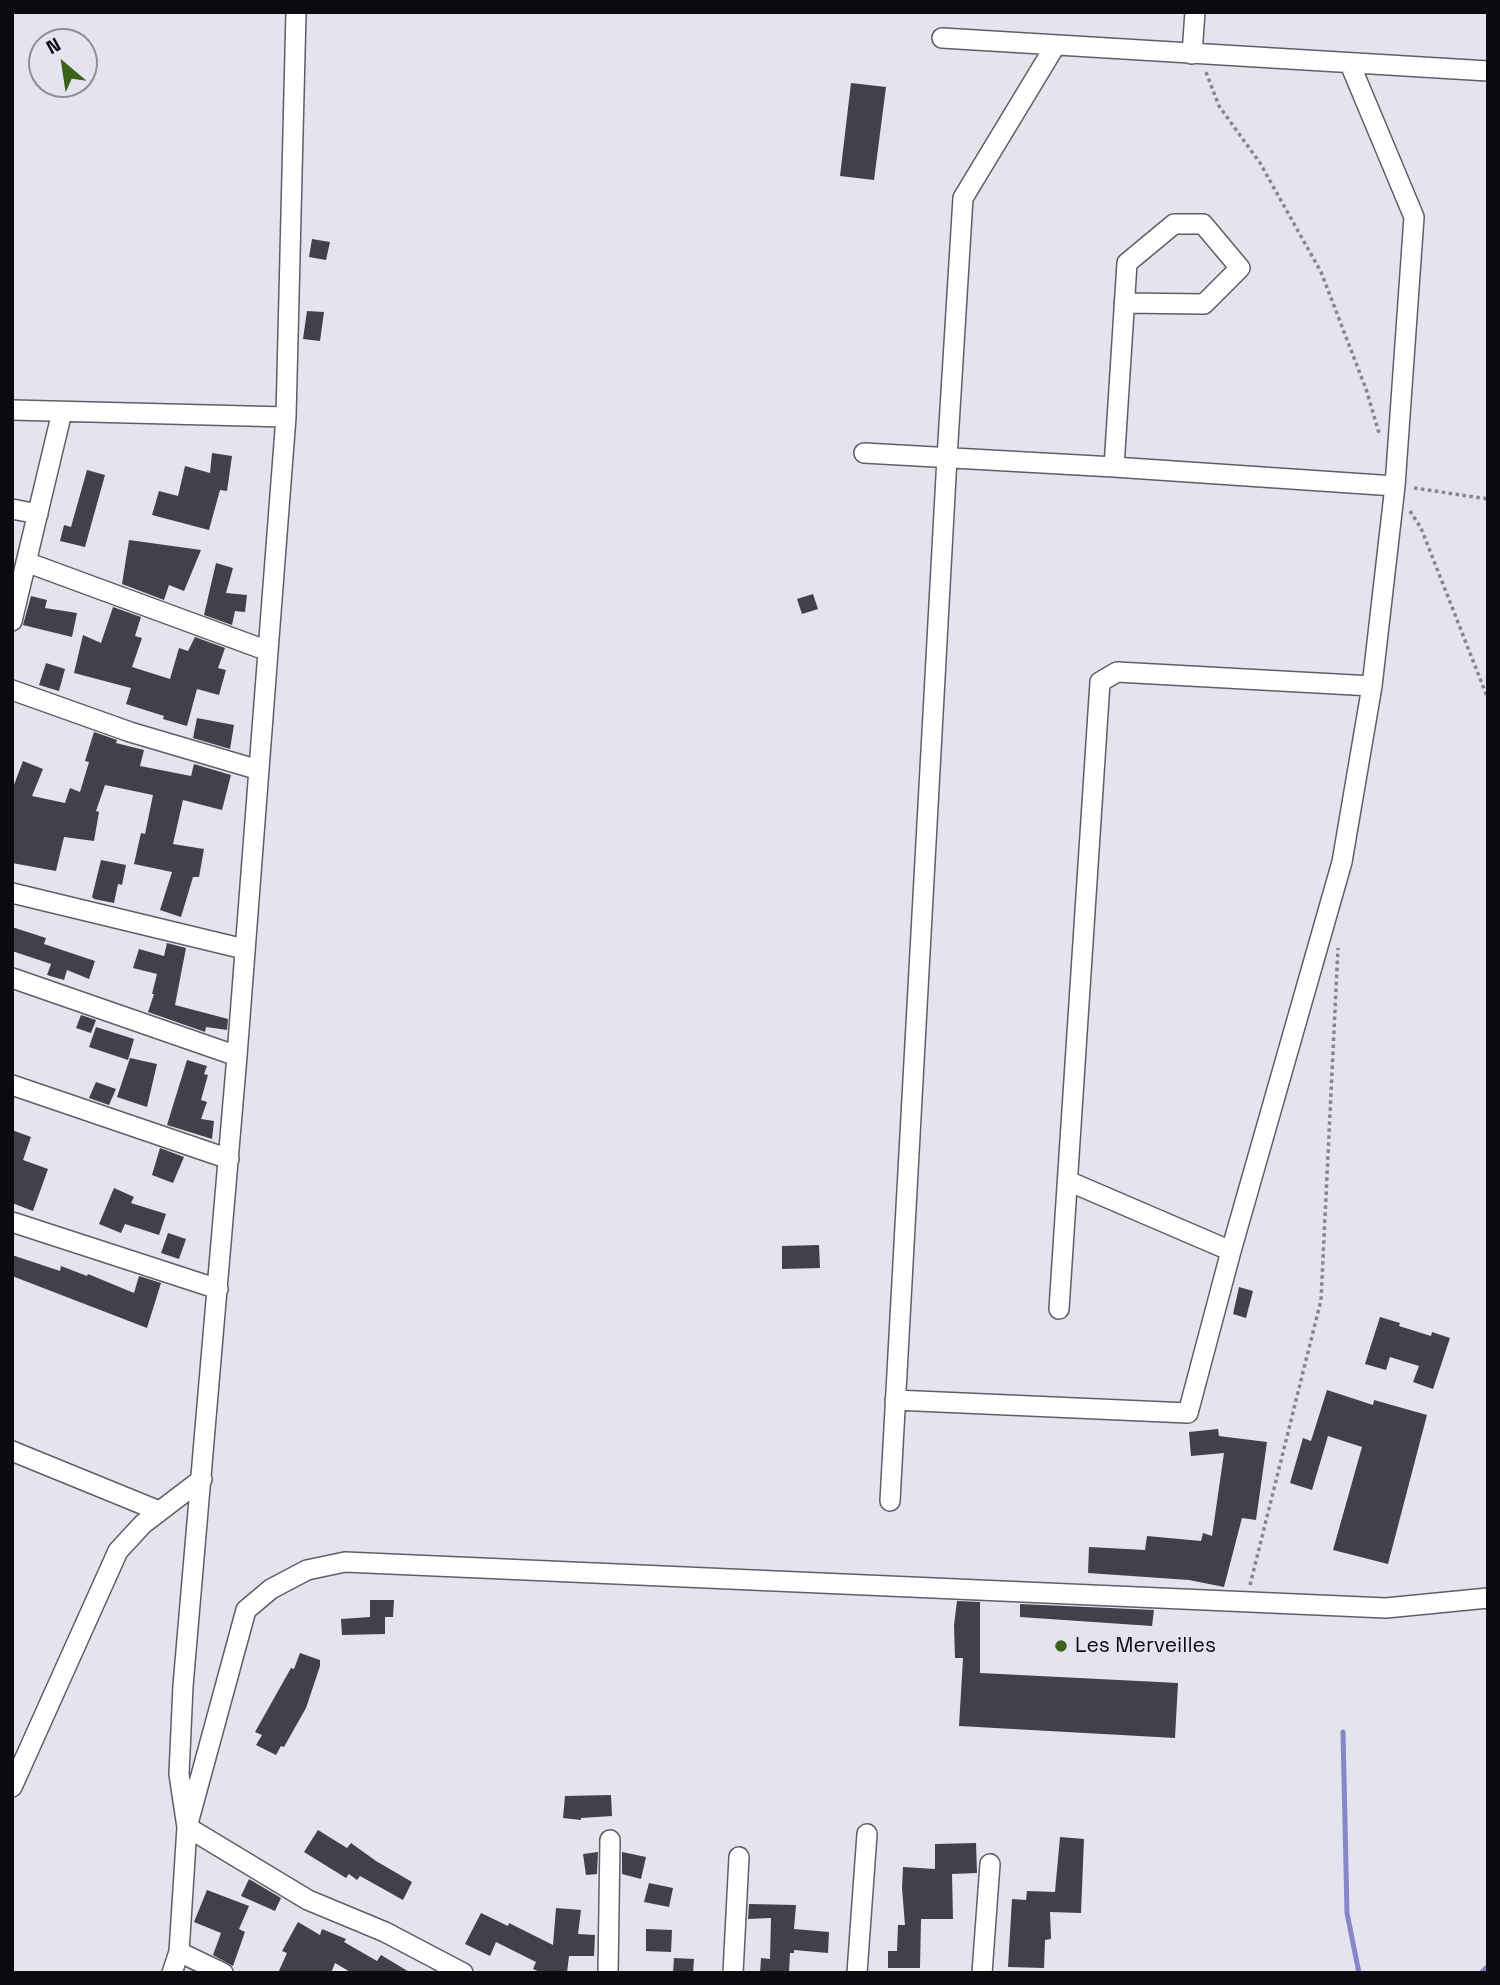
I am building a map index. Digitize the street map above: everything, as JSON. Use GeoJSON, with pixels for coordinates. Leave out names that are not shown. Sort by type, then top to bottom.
{"type":"FeatureCollection","features":[{"type":"Feature","properties":{"kind":"street"},"geometry":{"type":"LineString","coordinates":[[187,1827],[179,1774],[183,1686],[229,1158],[286,416],[296,12]]}},
{"type":"Feature","properties":{"kind":"street"},"geometry":{"type":"LineString","coordinates":[[1195,12],[1196,55]]}},
{"type":"Feature","properties":{"kind":"street"},"geometry":{"type":"LineString","coordinates":[[942,38],[1488,71]]}},
{"type":"Feature","properties":{"kind":"street"},"geometry":{"type":"LineString","coordinates":[[890,1501],[963,198],[1055,46]]}},
{"type":"Feature","properties":{"kind":"street"},"geometry":{"type":"LineString","coordinates":[[895,1400],[1188,1413],[1231,1251],[1342,862],[1372,686],[1395,486],[1414,217],[1350,64]]}},
{"type":"Feature","properties":{"kind":"street"},"geometry":{"type":"LineString","coordinates":[[1114,467],[1126,263],[1174,224],[1203,224],[1240,268],[1204,304],[1124,303]]}},
{"type":"Feature","properties":{"kind":"street"},"geometry":{"type":"LineString","coordinates":[[12,410],[286,416]]}},
{"type":"Feature","properties":{"kind":"street"},"geometry":{"type":"LineString","coordinates":[[12,621],[62,412]]}},
{"type":"Feature","properties":{"kind":"street"},"geometry":{"type":"LineString","coordinates":[[864,453],[1395,486]]}},
{"type":"Feature","properties":{"kind":"street"},"geometry":{"type":"LineString","coordinates":[[12,509],[38,514]]}},
{"type":"Feature","properties":{"kind":"street"},"geometry":{"type":"LineString","coordinates":[[26,562],[268,651]]}},
{"type":"Feature","properties":{"kind":"street"},"geometry":{"type":"LineString","coordinates":[[1059,1309],[1100,682],[1117,672],[1372,686]]}},
{"type":"Feature","properties":{"kind":"street"},"geometry":{"type":"LineString","coordinates":[[12,690],[130,732],[259,770]]}},
{"type":"Feature","properties":{"kind":"street"},"geometry":{"type":"LineString","coordinates":[[12,893],[244,949]]}},
{"type":"Feature","properties":{"kind":"street"},"geometry":{"type":"LineString","coordinates":[[12,978],[237,1056]]}},
{"type":"Feature","properties":{"kind":"street"},"geometry":{"type":"LineString","coordinates":[[12,1084],[229,1158]]}},
{"type":"Feature","properties":{"kind":"street"},"geometry":{"type":"LineString","coordinates":[[1069,1181],[1231,1251]]}},
{"type":"Feature","properties":{"kind":"street"},"geometry":{"type":"LineString","coordinates":[[12,1222],[218,1289]]}},
{"type":"Feature","properties":{"kind":"street"},"geometry":{"type":"LineString","coordinates":[[12,1451],[159,1511]]}},
{"type":"Feature","properties":{"kind":"street"},"geometry":{"type":"LineString","coordinates":[[12,1787],[118,1551],[143,1524],[202,1479]]}},
{"type":"Feature","properties":{"kind":"street"},"geometry":{"type":"LineString","coordinates":[[172,1973],[179,1952],[187,1827],[246,1610],[271,1589],[307,1570],[345,1562],[1386,1608],[1488,1598]]}},
{"type":"Feature","properties":{"kind":"street"},"geometry":{"type":"LineString","coordinates":[[187,1827],[308,1900],[385,1932],[463,1973]]}},
{"type":"Feature","properties":{"kind":"street"},"geometry":{"type":"LineString","coordinates":[[858,1973],[867,1834]]}},
{"type":"Feature","properties":{"kind":"street"},"geometry":{"type":"LineString","coordinates":[[608,1973],[610,1840]]}},
{"type":"Feature","properties":{"kind":"street"},"geometry":{"type":"LineString","coordinates":[[733,1973],[739,1857]]}},
{"type":"Feature","properties":{"kind":"street"},"geometry":{"type":"LineString","coordinates":[[982,1973],[990,1864]]}},
{"type":"Feature","properties":{"kind":"street"},"geometry":{"type":"LineString","coordinates":[[179,1952],[223,1973]]}},
{"type":"Feature","properties":{"kind":"path"},"geometry":{"type":"LineString","coordinates":[[1196,55],[1219,106],[1260,163],[1321,272],[1366,389],[1380,438]]}},
{"type":"Feature","properties":{"kind":"path"},"geometry":{"type":"LineString","coordinates":[[1395,486],[1488,499]]}},
{"type":"Feature","properties":{"kind":"path"},"geometry":{"type":"LineString","coordinates":[[1395,486],[1422,528],[1488,699]]}},
{"type":"Feature","properties":{"kind":"path"},"geometry":{"type":"LineString","coordinates":[[1246,1601],[1321,1300],[1338,944]]}},
{"type":"Feature","properties":{"kind":"building"},"geometry":{"type":"Polygon","coordinates":[[[851,83],[886,87],[874,180],[840,176],[851,83]]]}},
{"type":"Feature","properties":{"kind":"building"},"geometry":{"type":"Polygon","coordinates":[[[312,239],[330,242],[326,260],[309,257],[312,239]]]}},
{"type":"Feature","properties":{"kind":"building"},"geometry":{"type":"Polygon","coordinates":[[[307,311],[324,312],[320,341],[303,339],[307,311]]]}},
{"type":"Feature","properties":{"kind":"building"},"geometry":{"type":"Polygon","coordinates":[[[212,453],[232,456],[227,491],[220,490],[209,530],[152,515],[159,491],[178,496],[185,466],[210,473],[212,453]]]}},
{"type":"Feature","properties":{"kind":"building"},"geometry":{"type":"Polygon","coordinates":[[[87,470],[105,475],[85,547],[60,541],[64,525],[71,527],[87,470]]]}},
{"type":"Feature","properties":{"kind":"building"},"geometry":{"type":"Polygon","coordinates":[[[129,540],[201,550],[184,591],[169,585],[164,600],[122,584],[129,540]]]}},
{"type":"Feature","properties":{"kind":"building"},"geometry":{"type":"Polygon","coordinates":[[[216,563],[233,568],[226,593],[247,595],[245,612],[235,611],[232,625],[204,615],[216,563]]]}},
{"type":"Feature","properties":{"kind":"building"},"geometry":{"type":"Polygon","coordinates":[[[813,594],[818,609],[802,614],[797,599],[813,594]]]}},
{"type":"Feature","properties":{"kind":"building"},"geometry":{"type":"Polygon","coordinates":[[[31,596],[47,600],[45,608],[77,613],[72,637],[23,625],[31,596]]]}},
{"type":"Feature","properties":{"kind":"building"},"geometry":{"type":"Polygon","coordinates":[[[113,607],[141,617],[135,636],[142,638],[132,667],[170,679],[179,648],[188,651],[195,637],[225,648],[218,668],[226,670],[219,695],[197,689],[187,726],[126,704],[131,688],[74,673],[83,635],[101,643],[113,607]]]}},
{"type":"Feature","properties":{"kind":"building"},"geometry":{"type":"Polygon","coordinates":[[[46,663],[65,669],[59,691],[39,685],[46,663]]]}},
{"type":"Feature","properties":{"kind":"building"},"geometry":{"type":"Polygon","coordinates":[[[197,718],[234,725],[230,749],[193,738],[197,718]]]}},
{"type":"Feature","properties":{"kind":"building"},"geometry":{"type":"Polygon","coordinates":[[[94,732],[117,740],[116,743],[144,750],[140,766],[191,776],[194,764],[231,775],[222,810],[183,800],[173,844],[204,849],[199,877],[193,877],[181,917],[160,910],[172,872],[134,864],[141,833],[145,834],[153,795],[105,785],[96,811],[99,812],[94,841],[64,837],[56,871],[12,863],[12,790],[23,761],[43,769],[32,796],[65,803],[70,788],[80,792],[89,762],[85,761],[94,732]]]}},
{"type":"Feature","properties":{"kind":"building"},"geometry":{"type":"Polygon","coordinates":[[[101,860],[126,865],[122,885],[118,884],[114,903],[92,897],[101,860]]]}},
{"type":"Feature","properties":{"kind":"building"},"geometry":{"type":"Polygon","coordinates":[[[12,927],[46,938],[44,944],[95,961],[89,979],[67,970],[64,980],[47,975],[51,964],[12,951],[12,927]]]}},
{"type":"Feature","properties":{"kind":"building"},"geometry":{"type":"Polygon","coordinates":[[[167,943],[186,948],[175,1005],[228,1019],[227,1030],[206,1027],[205,1032],[148,1012],[157,974],[133,968],[139,949],[164,956],[167,943]]]}},
{"type":"Feature","properties":{"kind":"building"},"geometry":{"type":"Polygon","coordinates":[[[81,1015],[96,1020],[91,1033],[76,1028],[81,1015]]]}},
{"type":"Feature","properties":{"kind":"building"},"geometry":{"type":"Polygon","coordinates":[[[96,1027],[134,1039],[128,1060],[89,1047],[96,1027]]]}},
{"type":"Feature","properties":{"kind":"building"},"geometry":{"type":"Polygon","coordinates":[[[130,1058],[157,1064],[147,1107],[117,1097],[130,1058]]]}},
{"type":"Feature","properties":{"kind":"building"},"geometry":{"type":"Polygon","coordinates":[[[187,1060],[207,1066],[204,1074],[208,1075],[201,1100],[207,1102],[201,1119],[214,1121],[212,1139],[167,1125],[187,1060]]]}},
{"type":"Feature","properties":{"kind":"building"},"geometry":{"type":"Polygon","coordinates":[[[96,1082],[116,1089],[109,1105],[89,1098],[96,1082]]]}},
{"type":"Feature","properties":{"kind":"building"},"geometry":{"type":"Polygon","coordinates":[[[12,1130],[31,1137],[23,1160],[48,1169],[33,1211],[12,1203],[12,1130]]]}},
{"type":"Feature","properties":{"kind":"building"},"geometry":{"type":"Polygon","coordinates":[[[160,1148],[184,1157],[173,1183],[152,1175],[160,1148]]]}},
{"type":"Feature","properties":{"kind":"building"},"geometry":{"type":"Polygon","coordinates":[[[114,1188],[134,1197],[131,1203],[166,1214],[159,1235],[125,1224],[121,1233],[99,1224],[114,1188]]]}},
{"type":"Feature","properties":{"kind":"building"},"geometry":{"type":"Polygon","coordinates":[[[168,1233],[186,1239],[179,1259],[161,1253],[168,1233]]]}},
{"type":"Feature","properties":{"kind":"building"},"geometry":{"type":"Polygon","coordinates":[[[819,1245],[820,1268],[782,1269],[782,1246],[819,1245]]]}},
{"type":"Feature","properties":{"kind":"building"},"geometry":{"type":"Polygon","coordinates":[[[12,1255],[60,1271],[61,1266],[87,1276],[88,1274],[134,1293],[139,1276],[161,1283],[147,1328],[12,1276],[12,1255]]]}},
{"type":"Feature","properties":{"kind":"building"},"geometry":{"type":"Polygon","coordinates":[[[1239,1287],[1253,1291],[1246,1318],[1233,1314],[1239,1287]]]}},
{"type":"Feature","properties":{"kind":"building"},"geometry":{"type":"Polygon","coordinates":[[[1380,1317],[1431,1336],[1432,1332],[1450,1338],[1433,1389],[1413,1382],[1419,1366],[1390,1357],[1386,1370],[1365,1364],[1380,1317]]]}},
{"type":"Feature","properties":{"kind":"building"},"geometry":{"type":"Polygon","coordinates":[[[1327,1390],[1373,1405],[1374,1400],[1427,1415],[1388,1564],[1333,1550],[1362,1447],[1328,1436],[1312,1490],[1290,1483],[1303,1438],[1311,1441],[1327,1390]]]}},
{"type":"Feature","properties":{"kind":"building"},"geometry":{"type":"Polygon","coordinates":[[[1218,1429],[1219,1436],[1267,1442],[1256,1520],[1242,1518],[1224,1587],[1189,1580],[1088,1573],[1089,1547],[1145,1550],[1147,1536],[1201,1541],[1203,1533],[1212,1536],[1224,1453],[1191,1456],[1189,1432],[1218,1429]]]}},
{"type":"Feature","properties":{"kind":"building"},"geometry":{"type":"Polygon","coordinates":[[[370,1600],[394,1600],[393,1617],[385,1617],[385,1634],[342,1635],[341,1619],[370,1617],[370,1600]]]}},
{"type":"Feature","properties":{"kind":"building"},"geometry":{"type":"Polygon","coordinates":[[[957,1601],[980,1602],[980,1673],[1178,1683],[1175,1738],[959,1726],[963,1658],[955,1658],[954,1625],[957,1601]]]}},
{"type":"Feature","properties":{"kind":"building"},"geometry":{"type":"Polygon","coordinates":[[[1020,1604],[1154,1610],[1152,1626],[1020,1617],[1020,1604]]]}},
{"type":"Feature","properties":{"kind":"building"},"geometry":{"type":"Polygon","coordinates":[[[300,1653],[320,1660],[320,1666],[306,1708],[284,1747],[281,1746],[276,1755],[256,1745],[262,1735],[255,1732],[291,1668],[294,1669],[300,1653]]]}},
{"type":"Feature","properties":{"kind":"building"},"geometry":{"type":"Polygon","coordinates":[[[611,1795],[612,1816],[581,1820],[563,1818],[565,1796],[611,1795]]]}},
{"type":"Feature","properties":{"kind":"building"},"geometry":{"type":"Polygon","coordinates":[[[318,1830],[347,1848],[351,1843],[412,1882],[403,1900],[360,1876],[357,1880],[349,1874],[346,1878],[304,1852],[318,1830]]]}},
{"type":"Feature","properties":{"kind":"building"},"geometry":{"type":"Polygon","coordinates":[[[1060,1837],[1084,1839],[1081,1913],[1050,1912],[1051,1939],[1045,1940],[1044,1968],[1008,1967],[1012,1899],[1026,1900],[1027,1891],[1055,1892],[1060,1837]]]}},
{"type":"Feature","properties":{"kind":"building"},"geometry":{"type":"Polygon","coordinates":[[[976,1843],[977,1873],[952,1874],[953,1919],[921,1919],[920,1968],[888,1968],[888,1951],[897,1951],[898,1925],[905,1925],[903,1867],[935,1869],[935,1844],[976,1843]]]}},
{"type":"Feature","properties":{"kind":"building"},"geometry":{"type":"Polygon","coordinates":[[[598,1852],[597,1874],[586,1875],[583,1854],[598,1852]]]}},
{"type":"Feature","properties":{"kind":"building"},"geometry":{"type":"Polygon","coordinates":[[[622,1852],[646,1857],[641,1879],[622,1874],[622,1852]]]}},
{"type":"Feature","properties":{"kind":"building"},"geometry":{"type":"Polygon","coordinates":[[[249,1879],[281,1898],[275,1911],[241,1896],[249,1879]]]}},
{"type":"Feature","properties":{"kind":"building"},"geometry":{"type":"Polygon","coordinates":[[[649,1883],[673,1888],[669,1907],[644,1902],[649,1883]]]}},
{"type":"Feature","properties":{"kind":"building"},"geometry":{"type":"Polygon","coordinates":[[[207,1890],[249,1906],[239,1929],[245,1932],[233,1966],[213,1955],[221,1933],[194,1922],[207,1890]]]}},
{"type":"Feature","properties":{"kind":"building"},"geometry":{"type":"Polygon","coordinates":[[[749,1904],[796,1905],[794,1929],[829,1932],[828,1953],[794,1950],[794,1953],[790,1953],[789,1973],[760,1973],[761,1958],[770,1959],[771,1918],[748,1919],[749,1904]]]}},
{"type":"Feature","properties":{"kind":"building"},"geometry":{"type":"Polygon","coordinates":[[[556,1908],[581,1910],[578,1934],[595,1935],[594,1956],[569,1956],[567,1973],[542,1973],[533,1969],[536,1962],[496,1942],[490,1956],[465,1944],[481,1913],[508,1926],[509,1923],[553,1945],[556,1908]]]}},
{"type":"Feature","properties":{"kind":"building"},"geometry":{"type":"Polygon","coordinates":[[[298,1922],[320,1935],[322,1929],[346,1939],[344,1942],[377,1961],[381,1955],[411,1973],[352,1973],[335,1963],[331,1973],[278,1973],[287,1953],[282,1951],[298,1922]]]}},
{"type":"Feature","properties":{"kind":"building"},"geometry":{"type":"Polygon","coordinates":[[[646,1929],[672,1930],[671,1952],[646,1951],[646,1929]]]}},
{"type":"Feature","properties":{"kind":"building"},"geometry":{"type":"Polygon","coordinates":[[[674,1958],[694,1959],[693,1973],[673,1973],[674,1958]]]}},
{"type":"Feature","properties":{"kind":"waterway"},"geometry":{"type":"LineString","coordinates":[[1343,1732],[1347,1913],[1359,1973]]}},
{"type":"Feature","properties":{"kind":"waterway"},"geometry":{"type":"LineString","coordinates":[[1481,1973],[1488,1966]]}},
{"type":"Feature","properties":{"kind":"place","name":"Les Merveilles"},"geometry":{"type":"Point","coordinates":[1061,1646]}}]}
